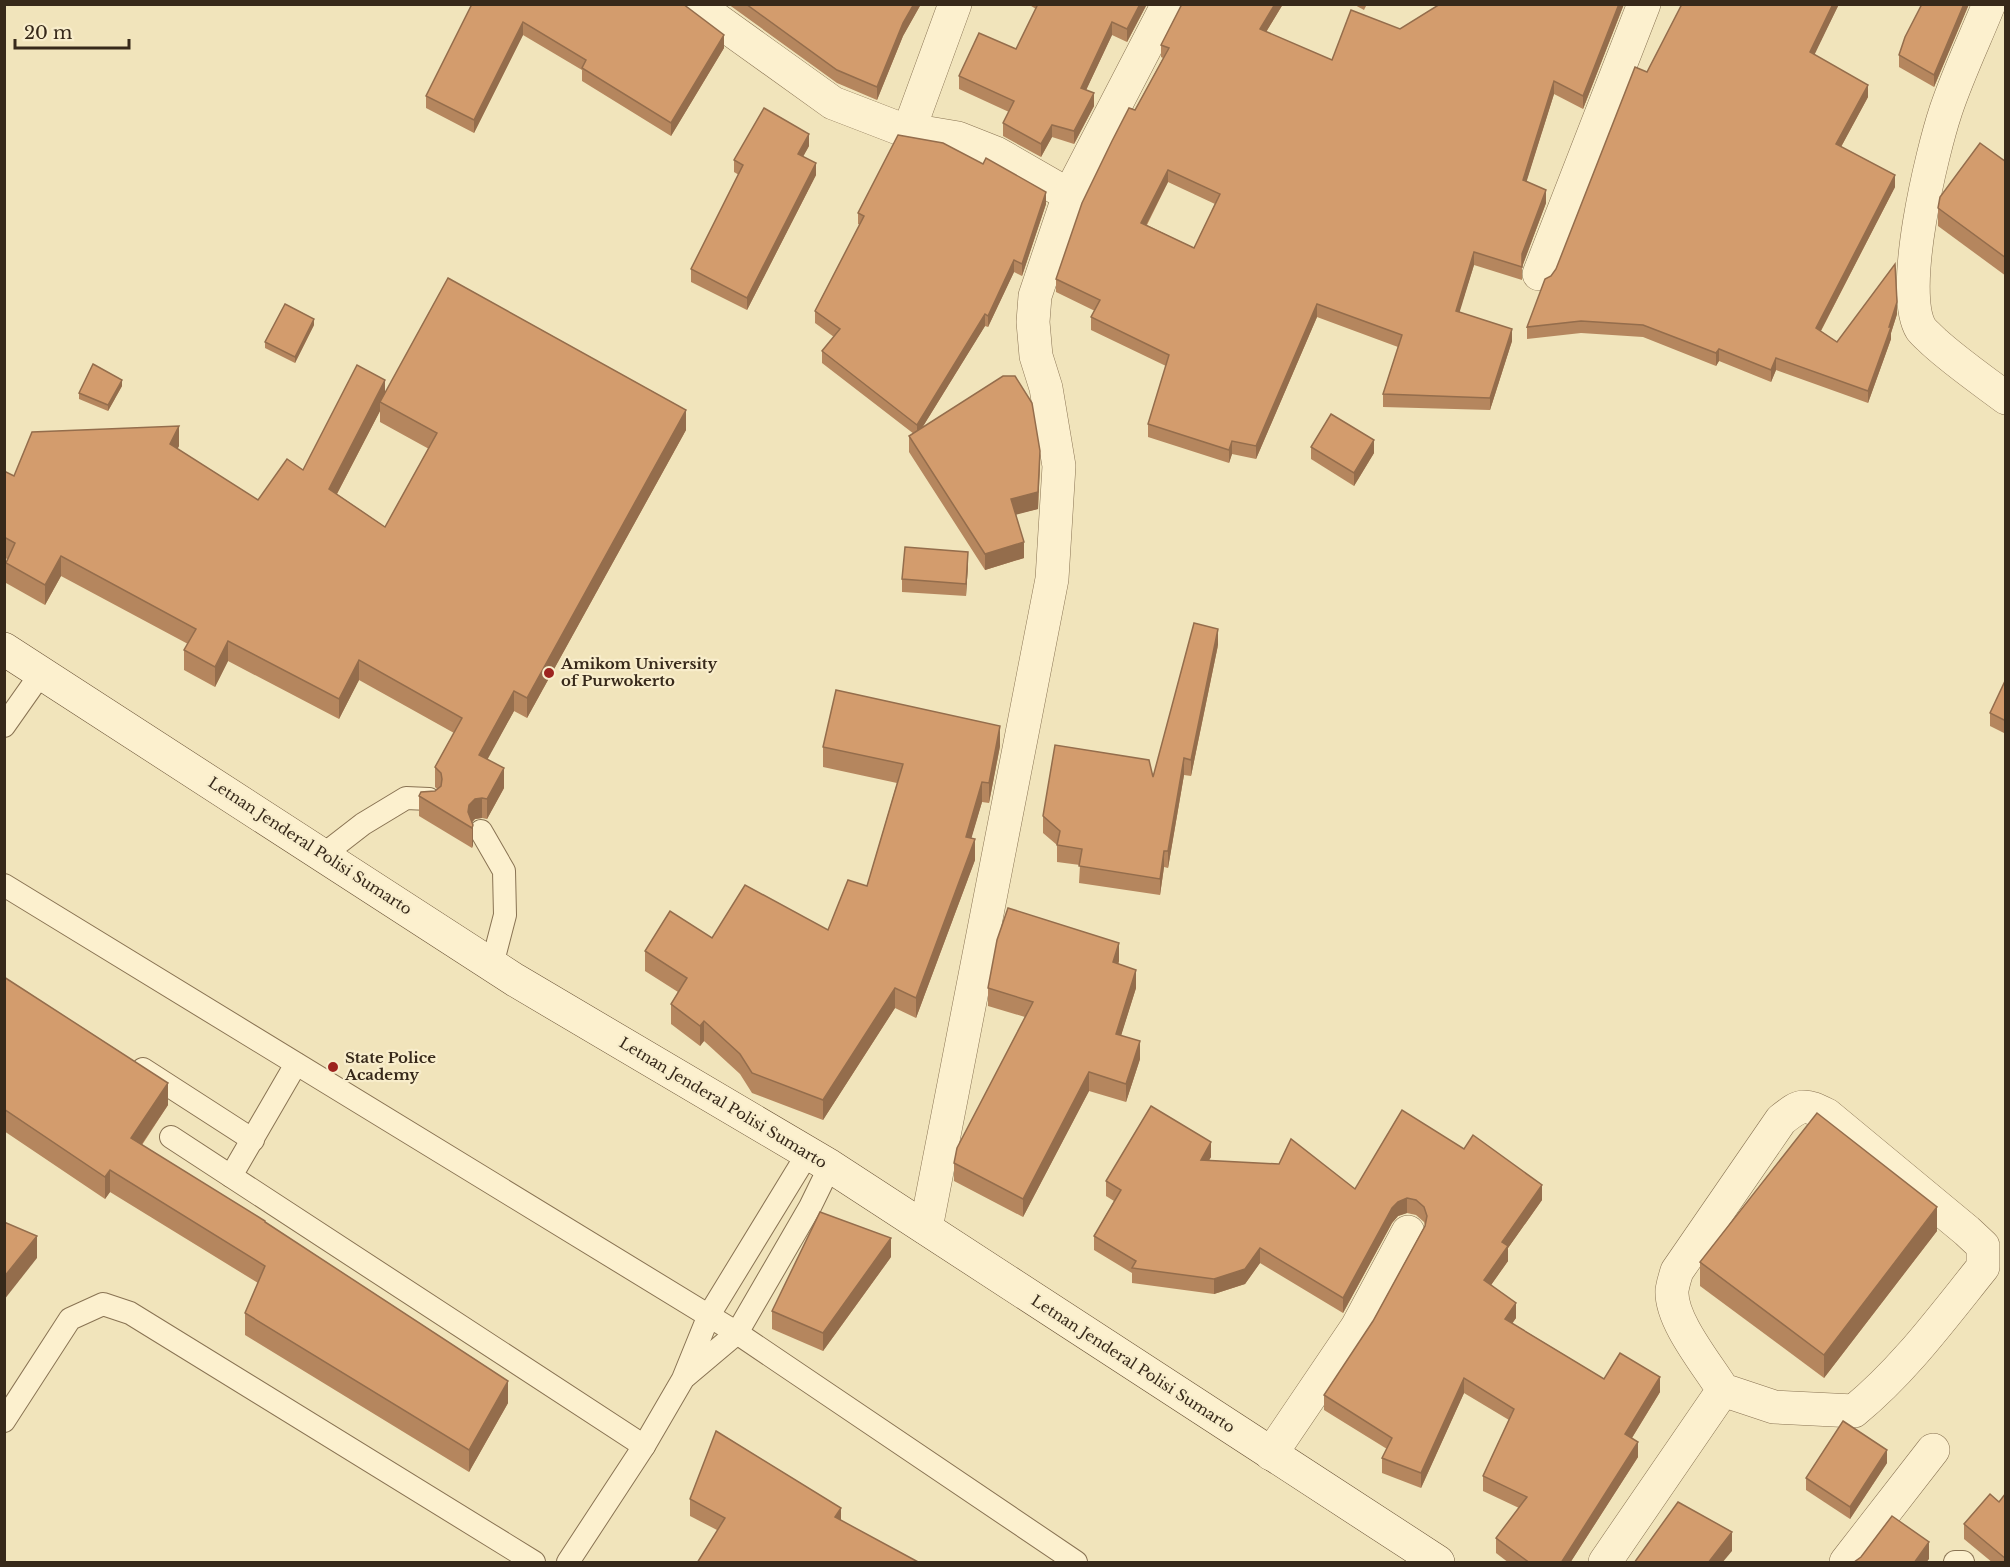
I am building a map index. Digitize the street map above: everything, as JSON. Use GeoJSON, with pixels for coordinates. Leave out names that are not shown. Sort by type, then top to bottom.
{"type":"FeatureCollection","features":[{"type":"Feature","properties":{"kind":"street"},"geometry":{"type":"LineString","coordinates":[[695,4],[833,103],[898,128],[958,138],[996,153],[1070,195]]}},
{"type":"Feature","properties":{"kind":"street"},"geometry":{"type":"LineString","coordinates":[[909,130],[955,4]]}},
{"type":"Feature","properties":{"kind":"street"},"geometry":{"type":"LineString","coordinates":[[926,1228],[1052,579],[1059,466],[1046,388],[1036,356],[1033,322],[1035,297],[1070,195],[1168,4]]}},
{"type":"Feature","properties":{"kind":"street"},"geometry":{"type":"LineString","coordinates":[[1539,274],[1644,4]]}},
{"type":"Feature","properties":{"kind":"street"},"geometry":{"type":"LineString","coordinates":[[1989,4],[1946,110],[1921,220],[1913,291],[1921,329],[1943,350],[2006,398]]}},
{"type":"Feature","properties":{"kind":"street","name":"Letnan Jenderal Polisi Sumarto"},"geometry":{"type":"LineString","coordinates":[[4,649],[492,965],[819,1160],[926,1228],[1438,1563]]}},
{"type":"Feature","properties":{"kind":"street"},"geometry":{"type":"LineString","coordinates":[[1810,1106],[1827,1116],[1983,1246],[1983,1268],[1904,1364],[1854,1412],[1774,1407],[1723,1390],[1674,1309],[1672,1290],[1677,1271],[1781,1120],[1797,1107],[1810,1106]]}},
{"type":"Feature","properties":{"kind":"street"},"geometry":{"type":"LineString","coordinates":[[1271,1454],[1357,1327],[1408,1232]]}},
{"type":"Feature","properties":{"kind":"street"},"geometry":{"type":"LineString","coordinates":[[1605,1563],[1723,1390]]}},
{"type":"Feature","properties":{"kind":"street"},"geometry":{"type":"LineString","coordinates":[[1846,1563],[1933,1450]]}},
{"type":"Feature","properties":{"kind":"lane"},"geometry":{"type":"LineString","coordinates":[[4,726],[42,672]]}},
{"type":"Feature","properties":{"kind":"lane"},"geometry":{"type":"LineString","coordinates":[[323,855],[363,824],[406,798],[429,799]]}},
{"type":"Feature","properties":{"kind":"lane"},"geometry":{"type":"LineString","coordinates":[[481,831],[504,871],[505,915],[492,965]]}},
{"type":"Feature","properties":{"kind":"lane"},"geometry":{"type":"LineString","coordinates":[[4,885],[737,1333],[1076,1563]]}},
{"type":"Feature","properties":{"kind":"lane"},"geometry":{"type":"LineString","coordinates":[[124,1057],[253,1140]]}},
{"type":"Feature","properties":{"kind":"lane"},"geometry":{"type":"LineString","coordinates":[[231,1176],[296,1064]]}},
{"type":"Feature","properties":{"kind":"lane"},"geometry":{"type":"LineString","coordinates":[[171,1137],[644,1446]]}},
{"type":"Feature","properties":{"kind":"lane"},"geometry":{"type":"LineString","coordinates":[[568,1563],[644,1446],[683,1379],[709,1316],[819,1160]]}},
{"type":"Feature","properties":{"kind":"lane"},"geometry":{"type":"LineString","coordinates":[[683,1379],[737,1333],[810,1207],[819,1160]]}},
{"type":"Feature","properties":{"kind":"lane"},"geometry":{"type":"LineString","coordinates":[[4,1421],[70,1319],[103,1304],[130,1313],[534,1563]]}},
{"type":"Feature","properties":{"kind":"lane"},"geometry":{"type":"LineString","coordinates":[[1955,1563],[1963,1563]]}},
{"type":"Feature","properties":{"kind":"building"},"geometry":{"type":"Polygon","coordinates":[[[472,4],[683,4],[724,35],[671,123],[582,68],[586,60],[523,22],[474,120],[426,96],[472,4]]]}},
{"type":"Feature","properties":{"kind":"building"},"geometry":{"type":"Polygon","coordinates":[[[746,4],[914,4],[903,23],[877,87],[837,70],[746,4]]]}},
{"type":"Feature","properties":{"kind":"building"},"geometry":{"type":"Polygon","coordinates":[[[1038,4],[1140,4],[1127,29],[1112,22],[1081,88],[1094,93],[1074,131],[1052,125],[1041,144],[1003,123],[1014,101],[959,76],[979,33],[1016,49],[1038,4]]]}},
{"type":"Feature","properties":{"kind":"building"},"geometry":{"type":"Polygon","coordinates":[[[1182,4],[1275,4],[1260,29],[1332,60],[1351,10],[1400,29],[1440,4],[1619,4],[1583,96],[1554,81],[1523,180],[1546,190],[1522,254],[1522,267],[1474,252],[1456,311],[1512,329],[1490,398],[1383,394],[1402,335],[1317,304],[1256,446],[1232,441],[1229,450],[1148,424],[1169,355],[1091,317],[1100,300],[1056,279],[1082,203],[1112,141],[1129,108],[1135,110],[1169,48],[1161,45],[1182,4]],[[1168,170],[1141,223],[1194,248],[1220,194],[1168,170]]]}},
{"type":"Feature","properties":{"kind":"building"},"geometry":{"type":"Polygon","coordinates":[[[1682,4],[1833,4],[1810,52],[1868,85],[1836,144],[1895,175],[1816,328],[1837,342],[1895,264],[1897,302],[1889,327],[1891,327],[1868,391],[1776,358],[1771,370],[1719,349],[1716,353],[1643,325],[1581,321],[1527,327],[1545,279],[1551,276],[1556,269],[1635,67],[1647,72],[1682,4]]]}},
{"type":"Feature","properties":{"kind":"building"},"geometry":{"type":"Polygon","coordinates":[[[1922,4],[1964,4],[1934,75],[1899,55],[1905,37],[1922,4]]]}},
{"type":"Feature","properties":{"kind":"building"},"geometry":{"type":"Polygon","coordinates":[[[764,108],[809,134],[798,154],[816,163],[747,298],[691,269],[743,165],[734,160],[764,108]]]}},
{"type":"Feature","properties":{"kind":"building"},"geometry":{"type":"Polygon","coordinates":[[[898,135],[943,143],[983,164],[986,158],[1046,192],[1022,264],[1014,260],[988,316],[985,314],[917,425],[822,351],[840,329],[815,311],[864,216],[858,213],[898,135]]]}},
{"type":"Feature","properties":{"kind":"building"},"geometry":{"type":"Polygon","coordinates":[[[1980,143],[2006,162],[2006,258],[1938,208],[1940,197],[1980,143]]]}},
{"type":"Feature","properties":{"kind":"building"},"geometry":{"type":"Polygon","coordinates":[[[448,278],[686,410],[527,698],[514,691],[479,755],[504,768],[487,799],[475,799],[469,805],[468,812],[472,828],[419,796],[421,792],[435,791],[441,786],[441,773],[435,767],[462,718],[359,660],[339,699],[228,641],[215,667],[184,650],[196,629],[61,556],[45,585],[6,563],[15,543],[4,537],[4,471],[14,476],[32,432],[179,426],[170,444],[258,500],[287,459],[303,470],[357,365],[385,380],[329,489],[385,527],[437,433],[380,402],[448,278]]]}},
{"type":"Feature","properties":{"kind":"building"},"geometry":{"type":"Polygon","coordinates":[[[285,304],[314,319],[295,357],[265,342],[285,304]]]}},
{"type":"Feature","properties":{"kind":"building"},"geometry":{"type":"Polygon","coordinates":[[[93,364],[122,380],[108,405],[79,393],[93,364]]]}},
{"type":"Feature","properties":{"kind":"building"},"geometry":{"type":"Polygon","coordinates":[[[1003,376],[1015,376],[1032,403],[1040,451],[1038,492],[1011,499],[1024,542],[985,554],[909,436],[1003,376]]]}},
{"type":"Feature","properties":{"kind":"building"},"geometry":{"type":"Polygon","coordinates":[[[1331,414],[1374,440],[1354,473],[1311,447],[1331,414]]]}},
{"type":"Feature","properties":{"kind":"building"},"geometry":{"type":"Polygon","coordinates":[[[905,547],[968,552],[966,584],[902,579],[905,547]]]}},
{"type":"Feature","properties":{"kind":"building"},"geometry":{"type":"Polygon","coordinates":[[[1194,623],[1218,629],[1191,760],[1184,758],[1168,851],[1164,851],[1160,879],[1079,866],[1082,849],[1057,845],[1060,831],[1043,816],[1055,745],[1149,760],[1153,777],[1194,623]]]}},
{"type":"Feature","properties":{"kind":"building"},"geometry":{"type":"Polygon","coordinates":[[[2006,681],[2006,721],[1990,713],[2006,681]]]}},
{"type":"Feature","properties":{"kind":"building"},"geometry":{"type":"Polygon","coordinates":[[[836,690],[1000,726],[989,783],[982,782],[966,837],[975,839],[916,998],[895,988],[823,1100],[752,1073],[740,1054],[704,1021],[700,1026],[671,1004],[687,978],[645,951],[670,911],[712,938],[745,885],[828,930],[848,880],[867,886],[903,764],[823,747],[836,690]]]}},
{"type":"Feature","properties":{"kind":"building"},"geometry":{"type":"Polygon","coordinates":[[[1008,908],[1119,943],[1113,962],[1136,970],[1116,1034],[1140,1041],[1126,1084],[1089,1072],[1023,1199],[954,1163],[957,1148],[1033,1002],[988,988],[997,940],[1008,908]]]}},
{"type":"Feature","properties":{"kind":"building"},"geometry":{"type":"Polygon","coordinates":[[[4,977],[168,1083],[131,1138],[265,1221],[508,1381],[469,1450],[245,1313],[265,1266],[110,1170],[105,1177],[4,1109],[4,977]]]}},
{"type":"Feature","properties":{"kind":"building"},"geometry":{"type":"Polygon","coordinates":[[[1151,1106],[1211,1142],[1201,1160],[1279,1164],[1291,1139],[1355,1189],[1402,1110],[1464,1149],[1473,1135],[1542,1185],[1502,1242],[1508,1246],[1484,1280],[1516,1303],[1505,1319],[1604,1379],[1620,1353],[1660,1377],[1625,1434],[1638,1442],[1561,1563],[1530,1563],[1496,1538],[1527,1497],[1483,1476],[1514,1409],[1464,1378],[1421,1473],[1382,1458],[1392,1438],[1324,1395],[1373,1321],[1425,1226],[1427,1216],[1424,1207],[1416,1200],[1407,1198],[1392,1208],[1343,1298],[1260,1248],[1245,1269],[1214,1279],[1132,1268],[1136,1261],[1094,1236],[1121,1190],[1106,1181],[1151,1106]]]}},
{"type":"Feature","properties":{"kind":"building"},"geometry":{"type":"Polygon","coordinates":[[[1817,1113],[1937,1207],[1824,1355],[1700,1262],[1817,1113]]]}},
{"type":"Feature","properties":{"kind":"building"},"geometry":{"type":"Polygon","coordinates":[[[820,1212],[891,1238],[823,1333],[772,1311],[820,1212]]]}},
{"type":"Feature","properties":{"kind":"building"},"geometry":{"type":"Polygon","coordinates":[[[4,1222],[37,1236],[4,1277],[4,1222]]]}},
{"type":"Feature","properties":{"kind":"building"},"geometry":{"type":"Polygon","coordinates":[[[1843,1421],[1887,1450],[1850,1507],[1806,1478],[1843,1421]]]}},
{"type":"Feature","properties":{"kind":"building"},"geometry":{"type":"Polygon","coordinates":[[[716,1431],[841,1508],[835,1517],[920,1563],[697,1563],[725,1518],[690,1499],[716,1431]]]}},
{"type":"Feature","properties":{"kind":"building"},"geometry":{"type":"Polygon","coordinates":[[[2006,1493],[2006,1559],[1964,1524],[1990,1494],[1999,1502],[2006,1493]]]}},
{"type":"Feature","properties":{"kind":"building"},"geometry":{"type":"Polygon","coordinates":[[[1678,1502],[1732,1532],[1708,1563],[1634,1563],[1678,1502]]]}},
{"type":"Feature","properties":{"kind":"building"},"geometry":{"type":"Polygon","coordinates":[[[1892,1516],[1929,1542],[1914,1563],[1851,1563],[1861,1557],[1892,1516]]]}},
{"type":"Feature","properties":{"kind":"place","name":"Amikom University of Purwokerto"},"geometry":{"type":"Point","coordinates":[549,673]}},
{"type":"Feature","properties":{"kind":"place","name":"State Police Academy"},"geometry":{"type":"Point","coordinates":[333,1067]}}]}
